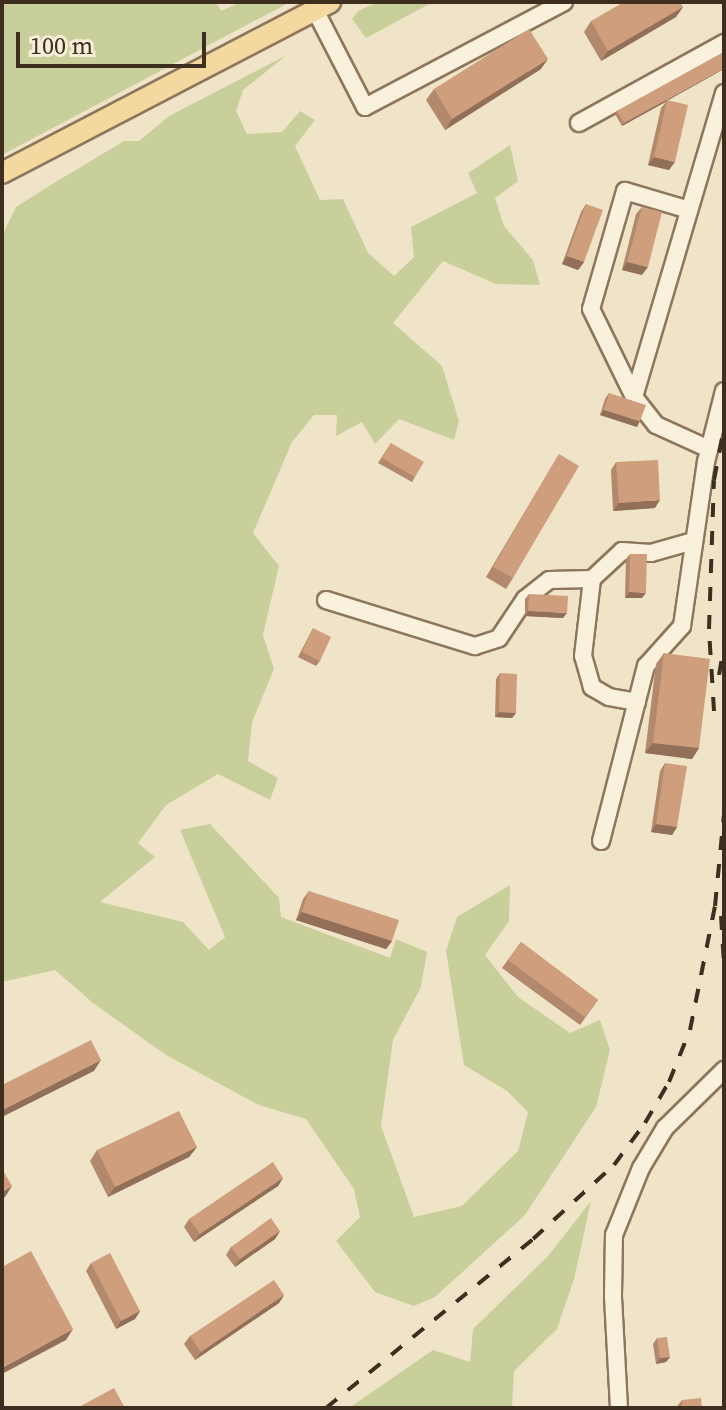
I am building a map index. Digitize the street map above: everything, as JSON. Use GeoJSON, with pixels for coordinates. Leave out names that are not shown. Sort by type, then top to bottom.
{"type":"FeatureCollection","features":[{"type":"Feature","properties":{"kind":"main road"},"geometry":{"type":"LineString","coordinates":[[2,173],[322,6]]}},
{"type":"Feature","properties":{"kind":"street"},"geometry":{"type":"LineString","coordinates":[[322,6],[365,107],[564,2]]}},
{"type":"Feature","properties":{"kind":"street"},"geometry":{"type":"LineString","coordinates":[[579,123],[724,43]]}},
{"type":"Feature","properties":{"kind":"street"},"geometry":{"type":"LineString","coordinates":[[634,397],[724,93]]}},
{"type":"Feature","properties":{"kind":"street"},"geometry":{"type":"LineString","coordinates":[[689,210],[625,191],[591,309],[634,397],[656,425],[709,449]]}},
{"type":"Feature","properties":{"kind":"street"},"geometry":{"type":"LineString","coordinates":[[601,841],[646,666],[682,626],[709,449],[724,391]]}},
{"type":"Feature","properties":{"kind":"street"},"geometry":{"type":"LineString","coordinates":[[637,702],[609,697],[592,687],[583,656],[592,579],[622,551],[651,553],[693,541]]}},
{"type":"Feature","properties":{"kind":"street"},"geometry":{"type":"LineString","coordinates":[[326,600],[475,646],[499,638],[525,599],[549,580],[592,579]]}},
{"type":"Feature","properties":{"kind":"street"},"geometry":{"type":"LineString","coordinates":[[619,1408],[613,1296],[614,1235],[641,1168],[665,1128],[724,1070]]}},
{"type":"Feature","properties":{"kind":"green space"},"geometry":{"type":"Polygon","coordinates":[[[2,2],[216,2],[221,11],[241,2],[290,2],[2,155],[2,2]]]}},
{"type":"Feature","properties":{"kind":"green space"},"geometry":{"type":"Polygon","coordinates":[[[378,2],[433,2],[366,38],[352,19],[358,11],[378,2]]]}},
{"type":"Feature","properties":{"kind":"green space"},"geometry":{"type":"Polygon","coordinates":[[[287,55],[243,90],[236,111],[247,134],[282,132],[300,111],[315,120],[295,146],[320,200],[343,199],[368,253],[394,276],[414,257],[411,227],[477,193],[468,173],[510,145],[518,181],[495,198],[504,226],[533,260],[540,285],[496,284],[443,261],[393,323],[442,366],[459,421],[454,440],[399,419],[375,444],[362,422],[336,436],[337,415],[314,415],[292,442],[253,533],[279,566],[263,635],[274,669],[252,722],[248,761],[278,778],[270,800],[218,774],[166,805],[138,843],[155,857],[100,902],[183,922],[209,950],[225,937],[180,830],[210,824],[279,898],[281,917],[390,958],[396,939],[427,952],[421,987],[393,1040],[381,1126],[414,1217],[462,1206],[518,1151],[528,1112],[507,1091],[464,1065],[446,951],[457,917],[510,885],[509,921],[485,955],[518,997],[570,1033],[600,1020],[610,1050],[596,1107],[525,1215],[435,1297],[414,1306],[375,1292],[336,1241],[360,1217],[354,1189],[306,1119],[259,1105],[166,1055],[93,1003],[55,970],[2,982],[2,236],[16,207],[124,141],[139,141],[169,116],[287,55]]]}},
{"type":"Feature","properties":{"kind":"green space"},"geometry":{"type":"Polygon","coordinates":[[[591,1201],[574,1279],[557,1329],[514,1371],[512,1408],[349,1408],[433,1350],[470,1362],[473,1329],[548,1256],[591,1201]]]}},
{"type":"Feature","properties":{"kind":"building"},"geometry":{"type":"Polygon","coordinates":[[[624,2],[680,2],[683,7],[608,51],[591,21],[624,2]]]}},
{"type":"Feature","properties":{"kind":"building"},"geometry":{"type":"Polygon","coordinates":[[[529,29],[548,59],[452,119],[434,89],[529,29]]]}},
{"type":"Feature","properties":{"kind":"building"},"geometry":{"type":"Polygon","coordinates":[[[724,52],[724,68],[624,123],[617,111],[724,52]]]}},
{"type":"Feature","properties":{"kind":"building"},"geometry":{"type":"Polygon","coordinates":[[[667,100],[688,105],[675,162],[654,157],[667,100]]]}},
{"type":"Feature","properties":{"kind":"building"},"geometry":{"type":"Polygon","coordinates":[[[586,204],[603,210],[584,262],[567,256],[586,204]]]}},
{"type":"Feature","properties":{"kind":"building"},"geometry":{"type":"Polygon","coordinates":[[[642,207],[662,212],[648,267],[627,262],[642,207]]]}},
{"type":"Feature","properties":{"kind":"building"},"geometry":{"type":"Polygon","coordinates":[[[609,393],[646,405],[640,421],[604,410],[609,393]]]}},
{"type":"Feature","properties":{"kind":"building"},"geometry":{"type":"Polygon","coordinates":[[[391,443],[424,462],[415,477],[382,458],[391,443]]]}},
{"type":"Feature","properties":{"kind":"building"},"geometry":{"type":"Polygon","coordinates":[[[559,454],[579,466],[513,578],[493,567],[559,454]]]}},
{"type":"Feature","properties":{"kind":"building"},"geometry":{"type":"Polygon","coordinates":[[[658,460],[660,500],[619,503],[616,462],[658,460]]]}},
{"type":"Feature","properties":{"kind":"building"},"geometry":{"type":"Polygon","coordinates":[[[630,554],[647,554],[646,593],[629,592],[630,554]]]}},
{"type":"Feature","properties":{"kind":"building"},"geometry":{"type":"Polygon","coordinates":[[[529,594],[568,596],[567,613],[528,611],[529,594]]]}},
{"type":"Feature","properties":{"kind":"building"},"geometry":{"type":"Polygon","coordinates":[[[313,628],[331,637],[320,661],[302,652],[313,628]]]}},
{"type":"Feature","properties":{"kind":"building"},"geometry":{"type":"Polygon","coordinates":[[[664,653],[710,659],[699,748],[653,743],[664,653]]]}},
{"type":"Feature","properties":{"kind":"building"},"geometry":{"type":"Polygon","coordinates":[[[500,673],[517,674],[516,713],[499,712],[500,673]]]}},
{"type":"Feature","properties":{"kind":"building"},"geometry":{"type":"Polygon","coordinates":[[[665,763],[687,766],[677,827],[656,824],[665,763]]]}},
{"type":"Feature","properties":{"kind":"building"},"geometry":{"type":"Polygon","coordinates":[[[309,891],[399,920],[392,941],[302,912],[309,891]]]}},
{"type":"Feature","properties":{"kind":"building"},"geometry":{"type":"Polygon","coordinates":[[[521,942],[598,1000],[585,1017],[508,960],[521,942]]]}},
{"type":"Feature","properties":{"kind":"building"},"geometry":{"type":"Polygon","coordinates":[[[91,1040],[101,1060],[2,1110],[2,1085],[91,1040]]]}},
{"type":"Feature","properties":{"kind":"building"},"geometry":{"type":"Polygon","coordinates":[[[179,1111],[197,1147],[115,1187],[97,1150],[179,1111]]]}},
{"type":"Feature","properties":{"kind":"building"},"geometry":{"type":"Polygon","coordinates":[[[273,1162],[283,1178],[200,1234],[189,1219],[273,1162]]]}},
{"type":"Feature","properties":{"kind":"building"},"geometry":{"type":"Polygon","coordinates":[[[2,1169],[12,1186],[2,1192],[2,1169]]]}},
{"type":"Feature","properties":{"kind":"building"},"geometry":{"type":"Polygon","coordinates":[[[271,1218],[280,1231],[240,1259],[231,1247],[271,1218]]]}},
{"type":"Feature","properties":{"kind":"building"},"geometry":{"type":"Polygon","coordinates":[[[31,1251],[73,1329],[2,1368],[2,1267],[31,1251]]]}},
{"type":"Feature","properties":{"kind":"building"},"geometry":{"type":"Polygon","coordinates":[[[110,1253],[140,1311],[121,1321],[91,1263],[110,1253]]]}},
{"type":"Feature","properties":{"kind":"building"},"geometry":{"type":"Polygon","coordinates":[[[274,1280],[284,1295],[201,1352],[190,1336],[274,1280]]]}},
{"type":"Feature","properties":{"kind":"building"},"geometry":{"type":"Polygon","coordinates":[[[667,1337],[670,1357],[660,1358],[657,1338],[667,1337]]]}},
{"type":"Feature","properties":{"kind":"building"},"geometry":{"type":"Polygon","coordinates":[[[114,1388],[125,1408],[77,1408],[114,1388]]]}},
{"type":"Feature","properties":{"kind":"building"},"geometry":{"type":"Polygon","coordinates":[[[701,1398],[702,1408],[682,1408],[682,1400],[701,1398]]]}},
{"type":"Feature","properties":{"kind":"railway"},"geometry":{"type":"LineString","coordinates":[[714,711],[709,629],[714,480],[724,428]]}},
{"type":"Feature","properties":{"kind":"railway"},"geometry":{"type":"LineString","coordinates":[[719,675],[724,646]]}},
{"type":"Feature","properties":{"kind":"railway"},"geometry":{"type":"LineString","coordinates":[[326,1408],[533,1239],[614,1165],[645,1123],[669,1082],[690,1030],[715,906],[724,815]]}},
{"type":"Feature","properties":{"kind":"railway"},"geometry":{"type":"LineString","coordinates":[[721,916],[724,964]]}}]}
